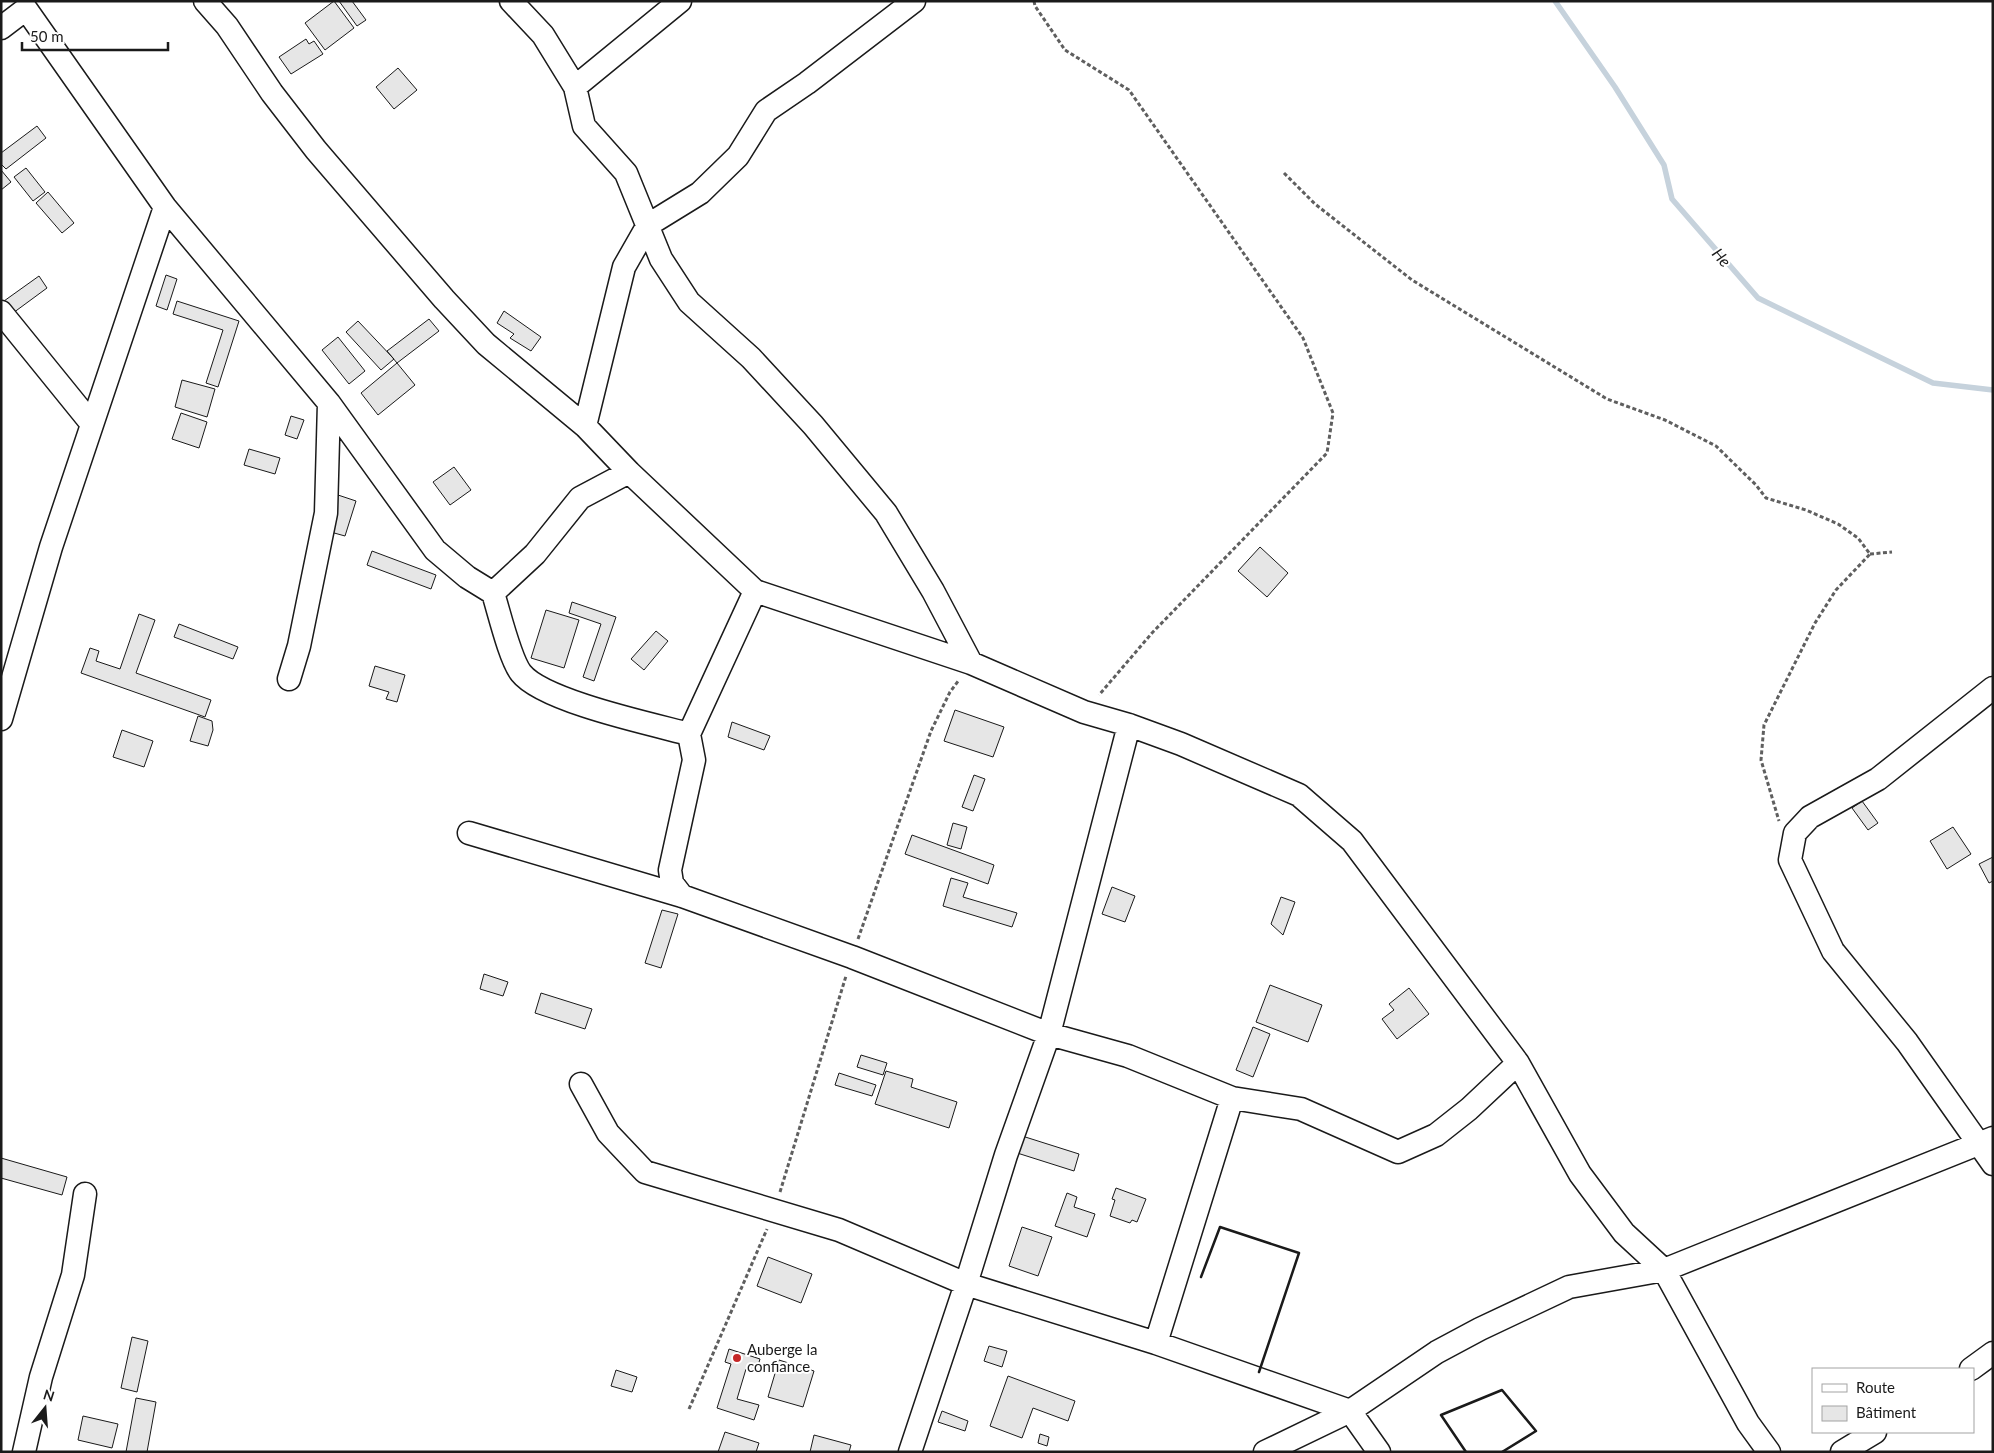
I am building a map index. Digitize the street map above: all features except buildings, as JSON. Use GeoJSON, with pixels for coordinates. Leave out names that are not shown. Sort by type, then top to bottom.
{"type":"FeatureCollection","features":[{"type":"Feature","properties":{"kind":"street"},"geometry":{"type":"LineString","coordinates":[[205,1],[227,26],[272,93],[316,150],[444,299],[486,344],[585,426],[628,472],[755,591],[971,663],[1084,712],[1129,725],[1181,744],[1298,795],[1352,841],[1518,1062],[1580,1174],[1624,1232],[1664,1270],[1748,1424],[1769,1452]]}},
{"type":"Feature","properties":{"kind":"street"},"geometry":{"type":"LineString","coordinates":[[511,1],[543,35],[575,86],[584,126],[626,173],[661,259],[689,302],[751,358],[813,425],[886,513],[933,591],[971,663]]}},
{"type":"Feature","properties":{"kind":"street"},"geometry":{"type":"LineString","coordinates":[[575,86],[680,1]]}},
{"type":"Feature","properties":{"kind":"street"},"geometry":{"type":"LineString","coordinates":[[585,426],[624,267],[648,225],[700,193],[738,156],[766,111],[807,83],[914,1]]}},
{"type":"Feature","properties":{"kind":"street"},"geometry":{"type":"LineString","coordinates":[[1,28],[27,4],[165,207],[329,403],[435,550],[467,577],[493,593],[507,640],[521,673],[554,695],[689,734]]}},
{"type":"Feature","properties":{"kind":"street"},"geometry":{"type":"LineString","coordinates":[[1,719],[51,547],[165,207]]}},
{"type":"Feature","properties":{"kind":"street"},"geometry":{"type":"LineString","coordinates":[[1,312],[91,423]]}},
{"type":"Feature","properties":{"kind":"street"},"geometry":{"type":"LineString","coordinates":[[289,679],[299,646],[326,513],[329,403]]}},
{"type":"Feature","properties":{"kind":"street"},"geometry":{"type":"LineString","coordinates":[[493,593],[535,554],[580,498],[628,472]]}},
{"type":"Feature","properties":{"kind":"street"},"geometry":{"type":"LineString","coordinates":[[682,896],[672,884],[670,870],[694,760],[689,734],[755,591]]}},
{"type":"Feature","properties":{"kind":"street"},"geometry":{"type":"LineString","coordinates":[[1993,688],[1878,779],[1810,817],[1795,834],[1790,860],[1833,951],[1987,1141],[1993,1164]]}},
{"type":"Feature","properties":{"kind":"street"},"geometry":{"type":"LineString","coordinates":[[910,1452],[1006,1156],[1049,1034],[1129,725]]}},
{"type":"Feature","properties":{"kind":"street"},"geometry":{"type":"LineString","coordinates":[[469,833],[682,896],[852,957],[1049,1034],[1128,1056],[1232,1098],[1301,1110],[1398,1152],[1436,1135],[1469,1109],[1518,1062]]}},
{"type":"Feature","properties":{"kind":"street"},"geometry":{"type":"LineString","coordinates":[[581,1084],[608,1132],[645,1172],[839,1230],[966,1284],[1156,1343],[1350,1411],[1378,1452]]}},
{"type":"Feature","properties":{"kind":"street"},"geometry":{"type":"LineString","coordinates":[[1156,1343],[1232,1098]]}},
{"type":"Feature","properties":{"kind":"street"},"geometry":{"type":"LineString","coordinates":[[1265,1452],[1350,1411],[1437,1352],[1480,1329],[1569,1287],[1664,1270],[1987,1141]]}},
{"type":"Feature","properties":{"kind":"street"},"geometry":{"type":"LineString","coordinates":[[24,1452],[41,1376],[73,1275],[86,1194]]}},
{"type":"Feature","properties":{"kind":"street"},"geometry":{"type":"LineString","coordinates":[[1972,1368],[1993,1353]]}},
{"type":"Feature","properties":{"kind":"street"},"geometry":{"type":"LineString","coordinates":[[1842,1452],[1873,1433]]}},
{"type":"Feature","properties":{"kind":"path"},"geometry":{"type":"LineString","coordinates":[[1034,1],[1065,50],[1129,90],[1303,338],[1333,413],[1327,453],[1152,633],[1084,712]]}},
{"type":"Feature","properties":{"kind":"path"},"geometry":{"type":"LineString","coordinates":[[1284,172],[1315,204],[1412,280],[1608,399],[1664,420],[1716,446],[1756,485],[1766,498],[1806,510],[1838,524],[1858,538],[1870,554]]}},
{"type":"Feature","properties":{"kind":"path"},"geometry":{"type":"LineString","coordinates":[[1780,826],[1761,760],[1764,725],[1815,623],[1836,590],[1870,554],[1892,552]]}},
{"type":"Feature","properties":{"kind":"path"},"geometry":{"type":"LineString","coordinates":[[689,1409],[774,1212],[852,957],[931,732],[950,692],[971,663]]}},
{"type":"Feature","properties":{"kind":"waterway","name":"He"},"geometry":{"type":"LineString","coordinates":[[1555,1],[1615,87],[1664,165],[1672,199],[1758,298],[1933,383],[1993,390]]}},
{"type":"Feature","properties":{"kind":"wall"},"geometry":{"type":"LineString","coordinates":[[1201,1277],[1220,1227],[1299,1253],[1259,1372]]}},
{"type":"Feature","properties":{"kind":"wall"},"geometry":{"type":"LineString","coordinates":[[1466,1452],[1441,1415],[1502,1390],[1536,1431],[1502,1452]]}},
{"type":"Feature","properties":{"kind":"place","name":"Auberge la confiance"},"geometry":{"type":"Point","coordinates":[737,1358]}}]}
